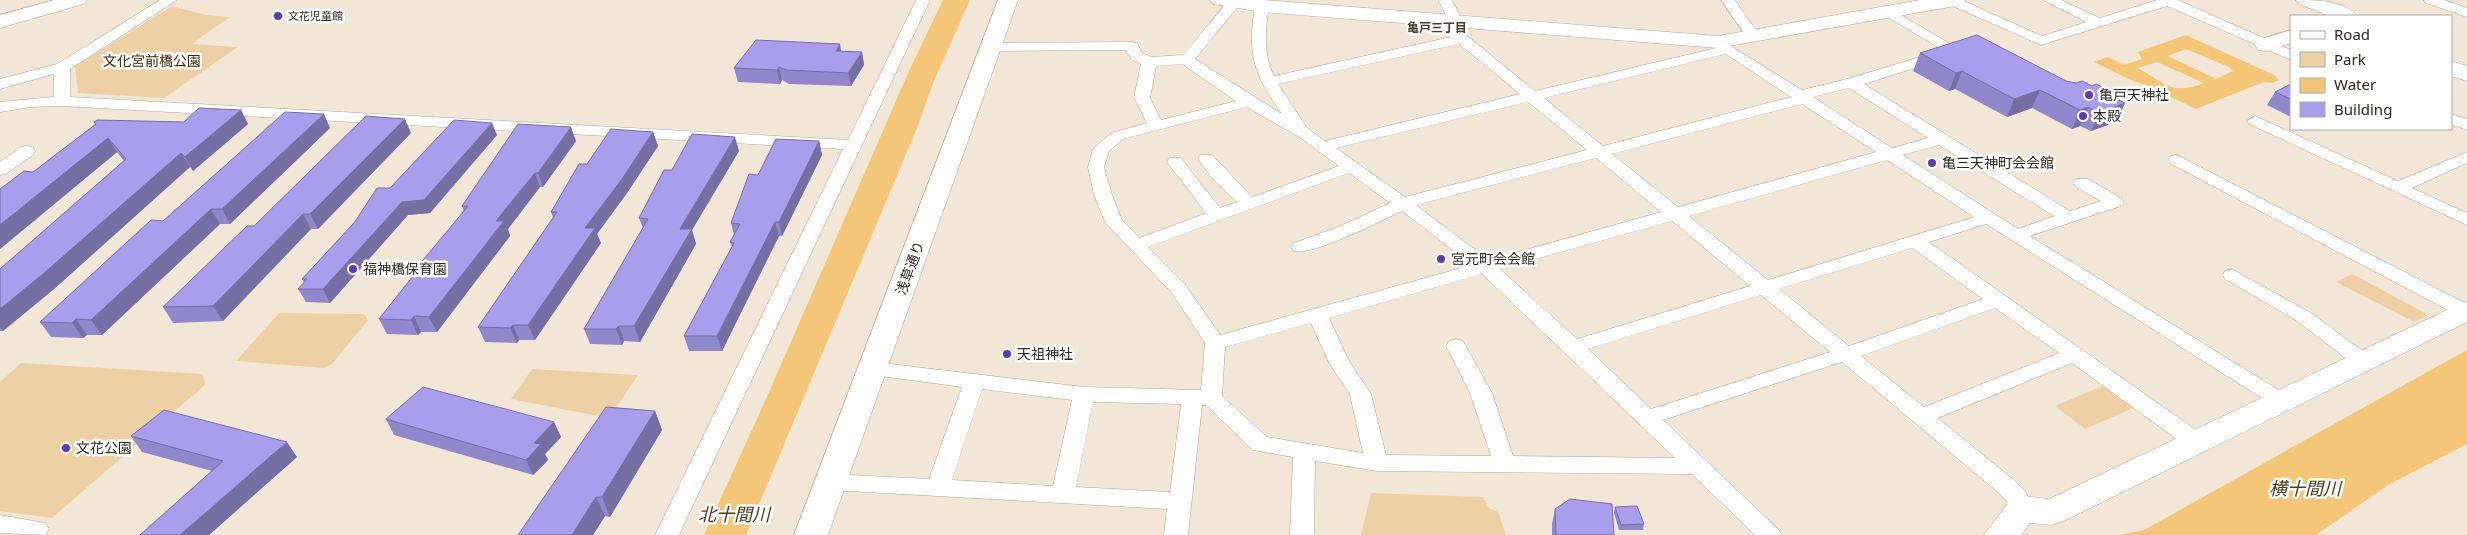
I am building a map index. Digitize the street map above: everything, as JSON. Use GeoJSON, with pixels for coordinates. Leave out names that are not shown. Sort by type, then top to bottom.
{"type":"FeatureCollection","features":[{"type":"Feature","properties":{"kind":"street"},"geometry":{"type":"LineString","coordinates":[[0,22],[76,0]]}},
{"type":"Feature","properties":{"kind":"street"},"geometry":{"type":"LineString","coordinates":[[0,84],[62,68],[170,0]]}},
{"type":"Feature","properties":{"kind":"street"},"geometry":{"type":"LineString","coordinates":[[667,535],[923,0]]}},
{"type":"Feature","properties":{"kind":"street","name":"浅草通り"},"geometry":{"type":"LineString","coordinates":[[811,535],[1008,0]]}},
{"type":"Feature","properties":{"kind":"street"},"geometry":{"type":"LineString","coordinates":[[1445,0],[1452,27],[1530,96],[2007,486],[2017,497],[2022,509]]}},
{"type":"Feature","properties":{"kind":"street"},"geometry":{"type":"LineString","coordinates":[[1728,0],[1753,36]]}},
{"type":"Feature","properties":{"kind":"street"},"geometry":{"type":"LineString","coordinates":[[1323,146],[1530,96],[1753,36],[1953,0],[2040,41],[2169,1],[2290,56]]}},
{"type":"Feature","properties":{"kind":"street"},"geometry":{"type":"LineString","coordinates":[[2050,0],[2100,23]]}},
{"type":"Feature","properties":{"kind":"street"},"geometry":{"type":"LineString","coordinates":[[2286,0],[2323,15]]}},
{"type":"Feature","properties":{"kind":"street"},"geometry":{"type":"LineString","coordinates":[[2306,0],[2344,15]]}},
{"type":"Feature","properties":{"kind":"street"},"geometry":{"type":"LineString","coordinates":[[2431,0],[2467,13]]}},
{"type":"Feature","properties":{"kind":"street"},"geometry":{"type":"LineString","coordinates":[[990,47],[1132,46],[1136,56],[1149,62],[1187,58],[1234,2],[1262,6],[1303,4],[1452,27],[1723,45],[1988,218],[2283,402]]}},
{"type":"Feature","properties":{"kind":"street"},"geometry":{"type":"LineString","coordinates":[[1262,6],[1257,29],[1258,56],[1268,82],[1305,134]]}},
{"type":"Feature","properties":{"kind":"street"},"geometry":{"type":"LineString","coordinates":[[1300,247],[1344,231],[1404,203],[1802,97],[1955,51],[1886,12]]}},
{"type":"Feature","properties":{"kind":"street"},"geometry":{"type":"LineString","coordinates":[[1268,82],[1452,27]]}},
{"type":"Feature","properties":{"kind":"street"},"geometry":{"type":"LineString","coordinates":[[2266,45],[2290,36]]}},
{"type":"Feature","properties":{"kind":"street"},"geometry":{"type":"LineString","coordinates":[[1187,58],[1190,63],[1249,102],[1323,146],[1404,203],[1487,268],[1573,347],[1770,535]]}},
{"type":"Feature","properties":{"kind":"street"},"geometry":{"type":"LineString","coordinates":[[2452,58],[2467,64]]}},
{"type":"Feature","properties":{"kind":"street"},"geometry":{"type":"LineString","coordinates":[[1149,62],[1142,98],[1156,126]]}},
{"type":"Feature","properties":{"kind":"street"},"geometry":{"type":"LineString","coordinates":[[62,68],[62,101]]}},
{"type":"Feature","properties":{"kind":"street"},"geometry":{"type":"LineString","coordinates":[[2452,68],[2467,74]]}},
{"type":"Feature","properties":{"kind":"street"},"geometry":{"type":"LineString","coordinates":[[1850,83],[2069,218]]}},
{"type":"Feature","properties":{"kind":"street"},"geometry":{"type":"LineString","coordinates":[[0,107],[31,102],[62,101],[854,145]]}},
{"type":"Feature","properties":{"kind":"street"},"geometry":{"type":"LineString","coordinates":[[1176,535],[1180,501],[1215,344],[1178,288],[1114,222],[1103,195],[1096,167],[1101,149],[1112,139],[1249,102]]}},
{"type":"Feature","properties":{"kind":"street"},"geometry":{"type":"LineString","coordinates":[[111,121],[134,105]]}},
{"type":"Feature","properties":{"kind":"street"},"geometry":{"type":"LineString","coordinates":[[2452,119],[2467,126]]}},
{"type":"Feature","properties":{"kind":"street"},"geometry":{"type":"LineString","coordinates":[[2255,121],[2283,127],[2397,188],[2467,220]]}},
{"type":"Feature","properties":{"kind":"street"},"geometry":{"type":"LineString","coordinates":[[1215,344],[1942,139]]}},
{"type":"Feature","properties":{"kind":"street"},"geometry":{"type":"LineString","coordinates":[[0,170],[28,151]]}},
{"type":"Feature","properties":{"kind":"street"},"geometry":{"type":"LineString","coordinates":[[2397,188],[2467,157]]}},
{"type":"Feature","properties":{"kind":"street"},"geometry":{"type":"LineString","coordinates":[[1206,159],[1218,174],[1250,205]]}},
{"type":"Feature","properties":{"kind":"street"},"geometry":{"type":"LineString","coordinates":[[2177,160],[2466,312]]}},
{"type":"Feature","properties":{"kind":"street"},"geometry":{"type":"LineString","coordinates":[[1175,162],[1218,217]]}},
{"type":"Feature","properties":{"kind":"street"},"geometry":{"type":"LineString","coordinates":[[1136,245],[1218,217],[1351,167]]}},
{"type":"Feature","properties":{"kind":"street"},"geometry":{"type":"LineString","coordinates":[[2016,235],[2115,202],[2082,183]]}},
{"type":"Feature","properties":{"kind":"street"},"geometry":{"type":"LineString","coordinates":[[1573,347],[1766,289],[1988,218]]}},
{"type":"Feature","properties":{"kind":"street"},"geometry":{"type":"LineString","coordinates":[[1915,241],[2198,443]]}},
{"type":"Feature","properties":{"kind":"street"},"geometry":{"type":"LineString","coordinates":[[2232,275],[2304,317],[2364,362]]}},
{"type":"Feature","properties":{"kind":"street"},"geometry":{"type":"LineString","coordinates":[[1647,418],[1846,354],[1998,300]]}},
{"type":"Feature","properties":{"kind":"street"},"geometry":{"type":"LineString","coordinates":[[2022,509],[2052,512],[2466,312]]}},
{"type":"Feature","properties":{"kind":"street"},"geometry":{"type":"LineString","coordinates":[[1318,316],[1339,363],[1360,394],[1377,463]]}},
{"type":"Feature","properties":{"kind":"street"},"geometry":{"type":"LineString","coordinates":[[1456,346],[1481,394],[1505,464]]}},
{"type":"Feature","properties":{"kind":"street"},"geometry":{"type":"LineString","coordinates":[[1922,416],[2074,355]]}},
{"type":"Feature","properties":{"kind":"street"},"geometry":{"type":"LineString","coordinates":[[873,369],[1084,394],[1202,397],[1261,444],[1377,463],[1698,466]]}},
{"type":"Feature","properties":{"kind":"street"},"geometry":{"type":"LineString","coordinates":[[938,487],[974,382]]}},
{"type":"Feature","properties":{"kind":"street"},"geometry":{"type":"LineString","coordinates":[[1063,493],[1084,394]]}},
{"type":"Feature","properties":{"kind":"street"},"geometry":{"type":"LineString","coordinates":[[1302,535],[1304,452]]}},
{"type":"Feature","properties":{"kind":"street"},"geometry":{"type":"LineString","coordinates":[[830,482],[1063,493],[1180,501]]}},
{"type":"Feature","properties":{"kind":"street"},"geometry":{"type":"LineString","coordinates":[[2001,535],[2022,509]]}},
{"type":"Feature","properties":{"kind":"street"},"geometry":{"type":"LineString","coordinates":[[0,524],[37,529],[30,535]]}},
{"type":"Feature","properties":{"kind":"green space","name":"文化宮前橋公園"},"geometry":{"type":"Polygon","coordinates":[[[172,6],[206,15],[230,17],[191,44],[238,47],[164,98],[78,93],[75,66],[172,6]]]}},
{"type":"Feature","properties":{"kind":"green space"},"geometry":{"type":"Polygon","coordinates":[[[2352,274],[2429,315],[2414,322],[2336,282],[2352,274]]]}},
{"type":"Feature","properties":{"kind":"green space"},"geometry":{"type":"Polygon","coordinates":[[[279,313],[364,314],[368,320],[332,364],[324,368],[236,361],[279,313]]]}},
{"type":"Feature","properties":{"kind":"green space","name":"文花公園"},"geometry":{"type":"Polygon","coordinates":[[[21,363],[203,374],[205,385],[52,518],[0,511],[0,382],[21,363]]]}},
{"type":"Feature","properties":{"kind":"green space"},"geometry":{"type":"Polygon","coordinates":[[[532,369],[638,375],[609,418],[511,399],[532,369]]]}},
{"type":"Feature","properties":{"kind":"green space"},"geometry":{"type":"Polygon","coordinates":[[[2107,384],[2138,406],[2085,429],[2055,406],[2107,384]]]}},
{"type":"Feature","properties":{"kind":"green space"},"geometry":{"type":"Polygon","coordinates":[[[1371,493],[1483,497],[1489,508],[1498,512],[1506,535],[1361,535],[1371,493]]]}},
{"type":"Feature","properties":{"kind":"water","name":"北十間川"},"geometry":{"type":"Polygon","coordinates":[[[943,0],[970,0],[934,81],[917,128],[746,535],[704,535],[766,399],[909,71],[943,0]]]}},
{"type":"Feature","properties":{"kind":"water"},"geometry":{"type":"Polygon","coordinates":[[[2186,35],[2274,75],[2279,80],[2272,83],[2264,82],[2196,109],[2161,92],[2158,88],[2135,82],[2094,62],[2108,57],[2124,65],[2142,59],[2138,52],[2186,35]],[[2186,49],[2168,56],[2216,79],[2233,71],[2229,67],[2186,49]],[[2157,62],[2138,68],[2168,86],[2176,88],[2193,87],[2204,83],[2157,62]]]}},
{"type":"Feature","properties":{"kind":"water","name":"横十間川"},"geometry":{"type":"Polygon","coordinates":[[[2467,350],[2467,444],[2388,485],[2316,535],[2120,535],[2144,530],[2467,350]]]}},
{"type":"Feature","properties":{"kind":"building"},"geometry":{"type":"Polygon","coordinates":[[[1977,35],[2066,81],[2076,83],[2082,81],[2092,86],[2096,84],[2121,96],[2116,99],[2125,103],[2100,113],[2088,107],[2080,110],[2040,90],[2014,99],[1962,71],[1956,73],[1920,53],[1977,35]]]}},
{"type":"Feature","properties":{"kind":"building"},"geometry":{"type":"Polygon","coordinates":[[[756,40],[840,44],[836,51],[862,52],[848,73],[786,70],[779,67],[777,70],[734,68],[756,40]]]}},
{"type":"Feature","properties":{"kind":"building"},"geometry":{"type":"Polygon","coordinates":[[[2290,84],[2290,99],[2275,92],[2290,84]]]}},
{"type":"Feature","properties":{"kind":"building"},"geometry":{"type":"Polygon","coordinates":[[[199,108],[241,110],[185,157],[181,153],[43,274],[0,309],[0,269],[126,159],[108,138],[0,225],[0,189],[24,171],[33,172],[96,124],[94,122],[97,120],[184,122],[199,108]]]}},
{"type":"Feature","properties":{"kind":"building"},"geometry":{"type":"Polygon","coordinates":[[[285,112],[324,114],[222,209],[211,209],[91,320],[76,319],[72,323],[40,322],[151,220],[163,221],[285,112]]]}},
{"type":"Feature","properties":{"kind":"building"},"geometry":{"type":"Polygon","coordinates":[[[366,116],[405,119],[310,214],[303,214],[213,306],[163,307],[247,226],[254,226],[366,116]]]}},
{"type":"Feature","properties":{"kind":"building"},"geometry":{"type":"Polygon","coordinates":[[[454,120],[492,123],[424,200],[402,202],[323,289],[298,289],[307,279],[302,279],[354,223],[377,188],[390,188],[454,120]]]}},
{"type":"Feature","properties":{"kind":"building"},"geometry":{"type":"Polygon","coordinates":[[[518,124],[571,127],[538,173],[535,173],[496,221],[504,221],[429,317],[414,316],[411,320],[379,319],[417,271],[414,271],[468,206],[462,206],[518,124]]]}},
{"type":"Feature","properties":{"kind":"building"},"geometry":{"type":"Polygon","coordinates":[[[611,129],[653,132],[622,179],[585,228],[595,228],[528,325],[513,325],[510,328],[478,327],[557,212],[551,212],[579,164],[587,164],[611,129]]]}},
{"type":"Feature","properties":{"kind":"building"},"geometry":{"type":"Polygon","coordinates":[[[692,134],[735,137],[680,229],[692,229],[634,326],[619,326],[616,329],[584,329],[648,219],[639,218],[664,170],[672,170],[692,134]]]}},
{"type":"Feature","properties":{"kind":"building"},"geometry":{"type":"Polygon","coordinates":[[[776,139],[819,141],[779,222],[775,222],[717,336],[684,336],[734,243],[730,242],[740,224],[731,223],[749,174],[758,175],[776,139]]]}},
{"type":"Feature","properties":{"kind":"building"},"geometry":{"type":"Polygon","coordinates":[[[423,387],[554,422],[534,443],[541,444],[526,460],[386,419],[423,387]]]}},
{"type":"Feature","properties":{"kind":"building"},"geometry":{"type":"Polygon","coordinates":[[[606,407],[655,411],[602,497],[596,497],[572,535],[518,535],[606,407]]]}},
{"type":"Feature","properties":{"kind":"building"},"geometry":{"type":"Polygon","coordinates":[[[164,410],[287,442],[180,535],[140,535],[223,461],[131,436],[164,410]]]}},
{"type":"Feature","properties":{"kind":"building"},"geometry":{"type":"Polygon","coordinates":[[[1570,499],[1612,504],[1614,535],[1556,535],[1555,509],[1570,499]]]}},
{"type":"Feature","properties":{"kind":"building"},"geometry":{"type":"Polygon","coordinates":[[[1637,506],[1644,524],[1621,525],[1615,507],[1637,506]]]}},
{"type":"Feature","properties":{"kind":"place","name":"文花児童館"},"geometry":{"type":"Point","coordinates":[278,16]}},
{"type":"Feature","properties":{"kind":"place","name":"亀戸天神社"},"geometry":{"type":"Point","coordinates":[2089,95]}},
{"type":"Feature","properties":{"kind":"place","name":"本殿"},"geometry":{"type":"Point","coordinates":[2083,116]}},
{"type":"Feature","properties":{"kind":"place","name":"亀三天神町会会館"},"geometry":{"type":"Point","coordinates":[1932,163]}},
{"type":"Feature","properties":{"kind":"place","name":"宮元町会会館"},"geometry":{"type":"Point","coordinates":[1441,259]}},
{"type":"Feature","properties":{"kind":"place","name":"福神橋保育園"},"geometry":{"type":"Point","coordinates":[353,269]}},
{"type":"Feature","properties":{"kind":"place","name":"天祖神社"},"geometry":{"type":"Point","coordinates":[1007,354]}},
{"type":"Feature","properties":{"kind":"place","name":"文花公園"},"geometry":{"type":"Point","coordinates":[66,448]}},
{"type":"Feature","properties":{"kind":"district","name":"亀戸三丁目"},"geometry":{"type":"Point","coordinates":[1437,28]}}]}
